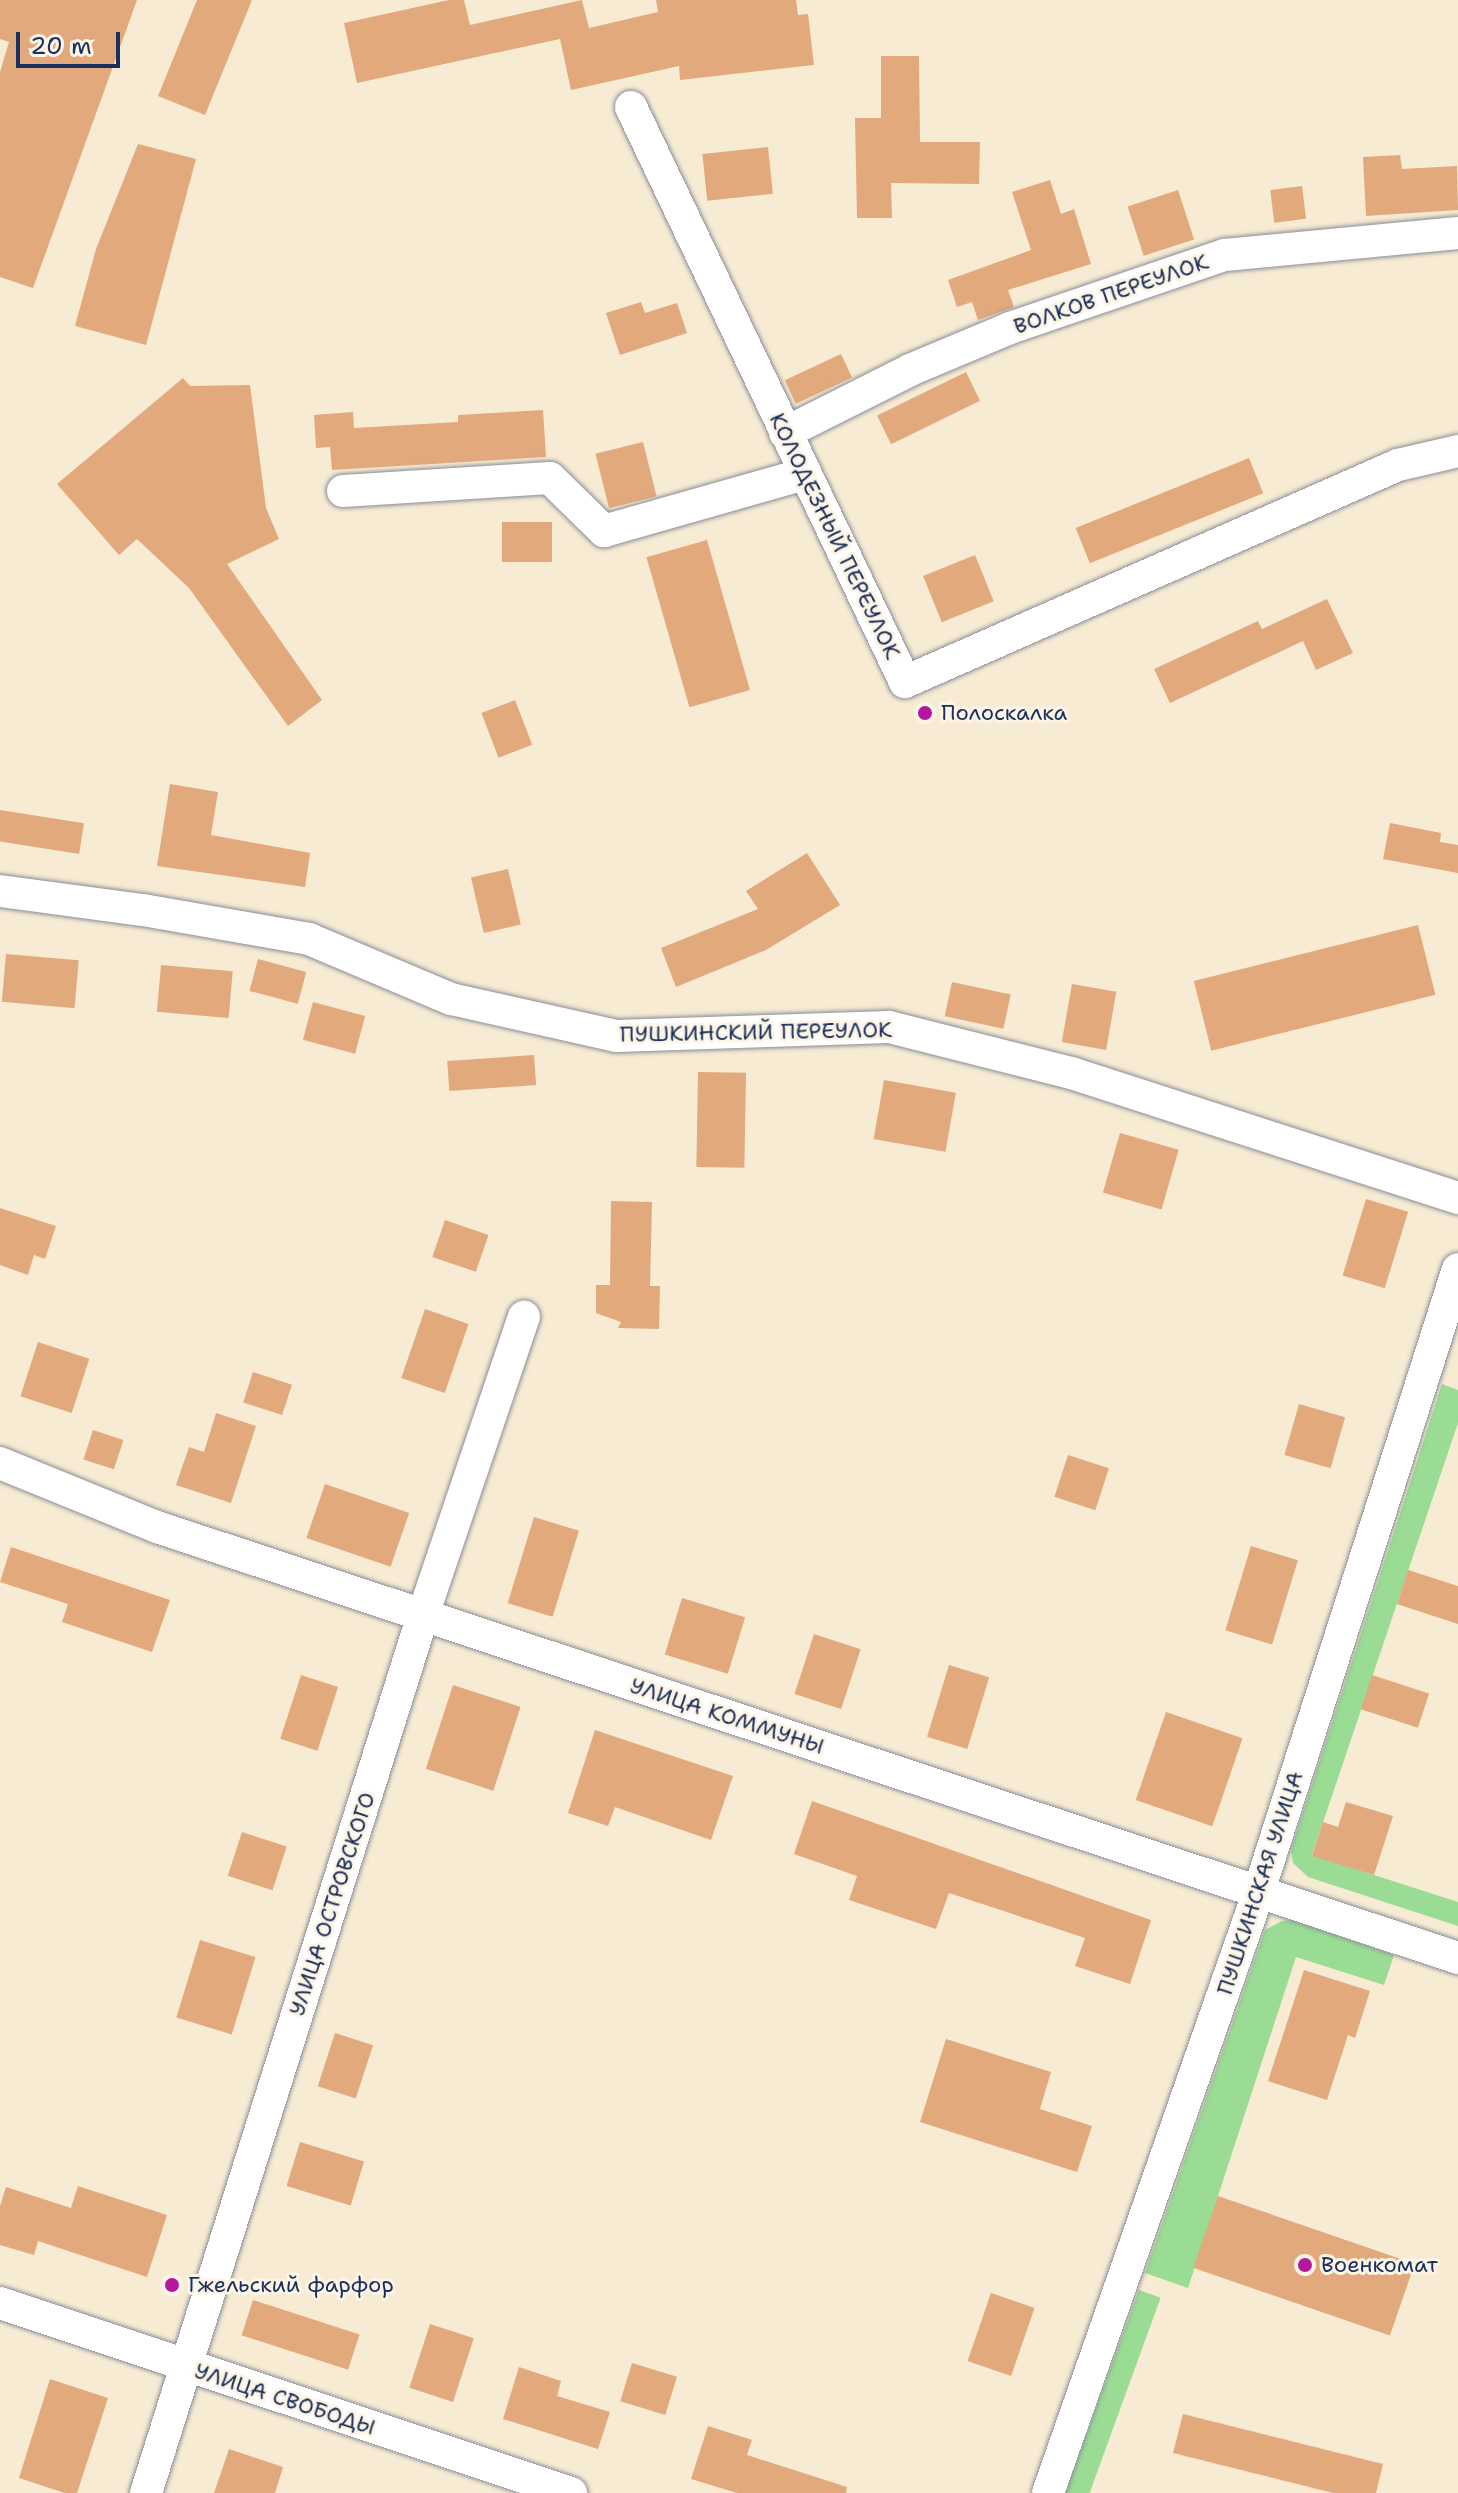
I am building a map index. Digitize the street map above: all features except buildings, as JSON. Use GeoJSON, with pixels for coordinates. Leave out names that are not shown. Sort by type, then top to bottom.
{"type":"FeatureCollection","features":[{"type":"Feature","properties":{"kind":"street","name":"КОЛОДЕЗНЫЙ ПЕРЕУЛОК"},"geometry":{"type":"LineString","coordinates":[[631,107],[905,682],[1398,465],[1458,451]]}},
{"type":"Feature","properties":{"kind":"street","name":"ВОЛКОВ ПЕРЕУЛОК"},"geometry":{"type":"LineString","coordinates":[[785,433],[910,370],[1010,328],[1225,255],[1458,233]]}},
{"type":"Feature","properties":{"kind":"street"},"geometry":{"type":"LineString","coordinates":[[343,491],[550,478],[604,531],[804,474]]}},
{"type":"Feature","properties":{"kind":"street","name":"ПУШКИНСКИЙ ПЕРЕУЛОК"},"geometry":{"type":"LineString","coordinates":[[0,891],[143,910],[309,939],[451,999],[617,1036],[889,1027],[1071,1073],[1458,1198]]}},
{"type":"Feature","properties":{"kind":"street","name":"ПУШКИНСКАЯ УЛИЦА"},"geometry":{"type":"LineString","coordinates":[[1048,2493],[1258,1894],[1458,1269]]}},
{"type":"Feature","properties":{"kind":"street","name":"УЛИЦА ОСТРОВСКОГО"},"geometry":{"type":"LineString","coordinates":[[146,2493],[423,1615],[524,1317]]}},
{"type":"Feature","properties":{"kind":"street","name":"УЛИЦА КОММУНЫ"},"geometry":{"type":"LineString","coordinates":[[0,1463],[157,1527],[1458,1958]]}},
{"type":"Feature","properties":{"kind":"street","name":"УЛИЦА СВОБОДЫ"},"geometry":{"type":"LineString","coordinates":[[0,2303],[571,2493]]}},
{"type":"Feature","properties":{"kind":"green space"},"geometry":{"type":"Polygon","coordinates":[[[1442,1384],[1458,1390],[1458,1423],[1312,1855],[1458,1902],[1458,1926],[1308,1877],[1293,1863],[1291,1850],[1442,1384]]]}},
{"type":"Feature","properties":{"kind":"green space"},"geometry":{"type":"Polygon","coordinates":[[[1292,1920],[1394,1955],[1384,1985],[1296,1957],[1188,2288],[1145,2273],[1265,1930],[1282,1921],[1292,1920]]]}},
{"type":"Feature","properties":{"kind":"green space"},"geometry":{"type":"Polygon","coordinates":[[[1139,2290],[1161,2298],[1090,2493],[1065,2492],[1139,2290]]]}},
{"type":"Feature","properties":{"kind":"place","name":"Полоскалка"},"geometry":{"type":"Point","coordinates":[925,713]}},
{"type":"Feature","properties":{"kind":"place","name":"Военкомат"},"geometry":{"type":"Point","coordinates":[1305,2265]}},
{"type":"Feature","properties":{"kind":"place","name":"Гжельский фарфор"},"geometry":{"type":"Point","coordinates":[172,2285]}}]}
